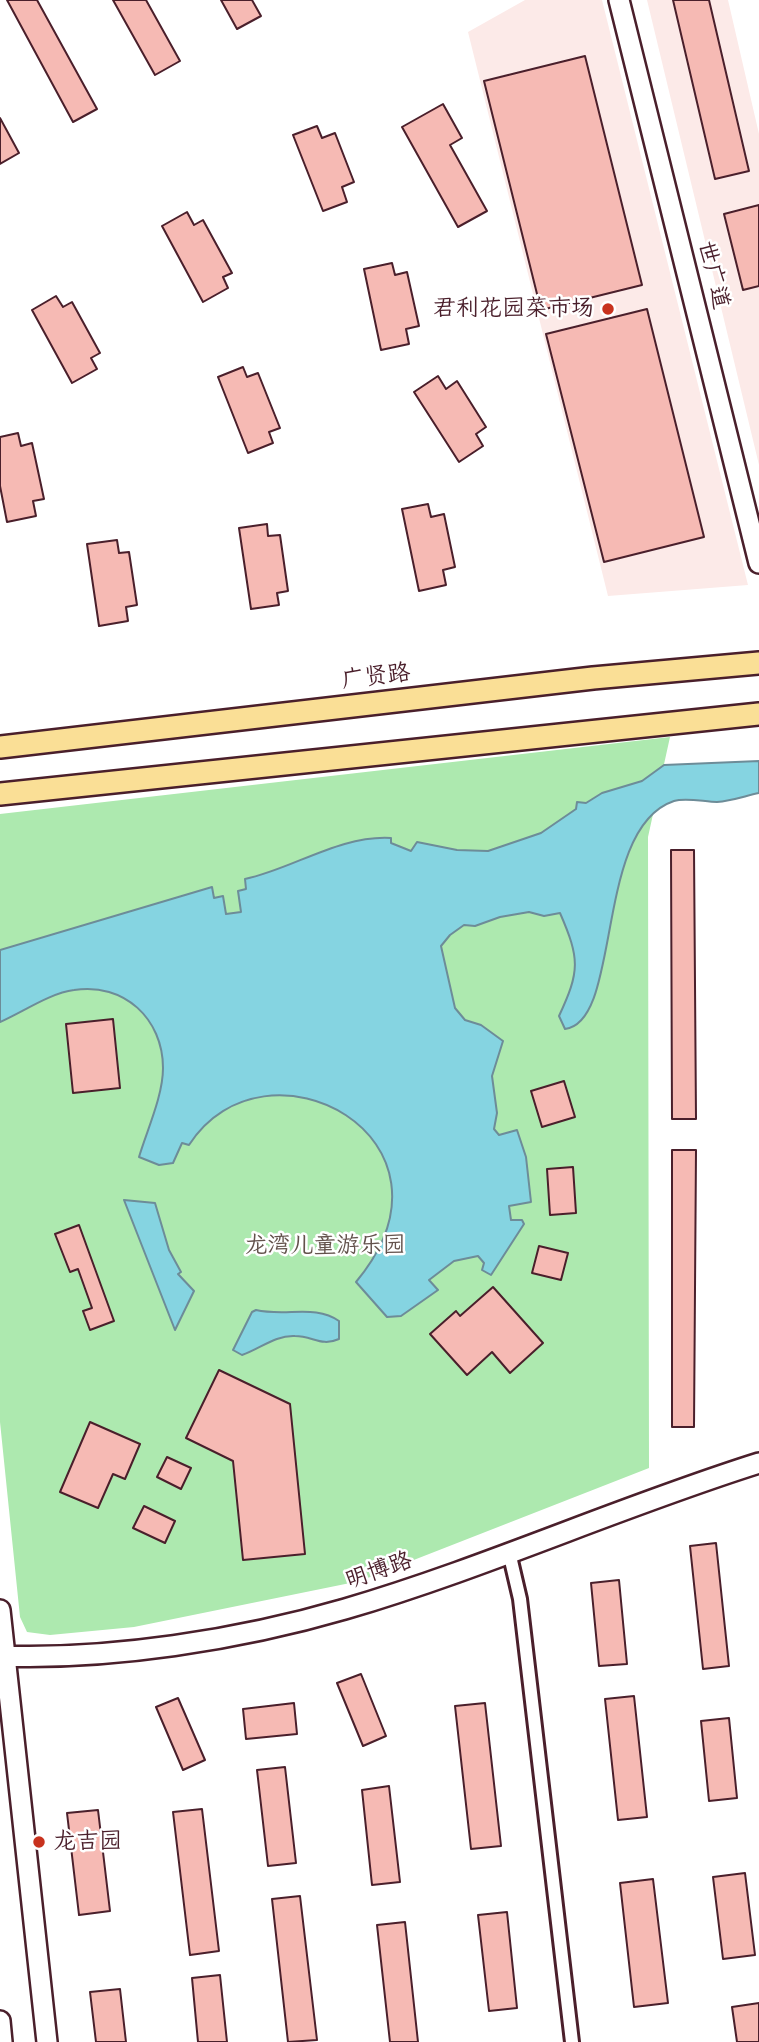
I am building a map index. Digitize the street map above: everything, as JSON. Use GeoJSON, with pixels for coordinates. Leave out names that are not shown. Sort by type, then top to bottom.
{"type":"FeatureCollection","features":[{"type":"Feature","properties":{"kind":"main road","name":"广贤路"},"geometry":{"type":"LineString","coordinates":[[0,747],[593,678],[759,663]]}},
{"type":"Feature","properties":{"kind":"main road"},"geometry":{"type":"LineString","coordinates":[[0,794],[759,714]]}},
{"type":"Feature","properties":{"kind":"street","name":"世广道"},"geometry":{"type":"LineString","coordinates":[[619,0],[759,563]]}},
{"type":"Feature","properties":{"kind":"street","name":"明博路"},"geometry":{"type":"LineString","coordinates":[[3,1656],[149,1650],[248,1633],[345,1609],[759,1463]]}},
{"type":"Feature","properties":{"kind":"street"},"geometry":{"type":"LineString","coordinates":[[509,1552],[520,1599],[572,2042]]}},
{"type":"Feature","properties":{"kind":"street"},"geometry":{"type":"LineString","coordinates":[[0,1610],[47,2042]]}},
{"type":"Feature","properties":{"kind":"street"},"geometry":{"type":"LineString","coordinates":[[0,2021],[2,2042]]}},
{"type":"Feature","properties":{"kind":"shaded area","name":"君利花园菜市场"},"geometry":{"type":"Polygon","coordinates":[[[525,0],[602,0],[748,585],[608,596],[468,32],[525,0]]]}},
{"type":"Feature","properties":{"kind":"shaded area"},"geometry":{"type":"Polygon","coordinates":[[[647,0],[728,0],[759,134],[759,465],[647,0]]]}},
{"type":"Feature","properties":{"kind":"green space","name":"龙湾儿童游乐园"},"geometry":{"type":"Polygon","coordinates":[[[670,737],[648,837],[649,1468],[360,1581],[134,1627],[50,1635],[27,1632],[20,1617],[0,1422],[0,814],[670,737]]]}},
{"type":"Feature","properties":{"kind":"water"},"geometry":{"type":"Polygon","coordinates":[[[759,761],[759,793],[717,802],[674,801],[648,818],[631,847],[619,883],[595,994],[583,1018],[565,1029],[559,1016],[571,987],[575,965],[571,942],[560,913],[544,916],[529,912],[500,917],[475,926],[464,925],[441,946],[455,1008],[465,1020],[481,1025],[503,1041],[492,1076],[497,1113],[494,1129],[499,1135],[517,1130],[526,1157],[531,1202],[509,1206],[511,1220],[522,1220],[524,1224],[491,1275],[482,1270],[484,1263],[478,1256],[454,1261],[429,1280],[438,1290],[401,1316],[387,1317],[356,1282],[386,1230],[391,1183],[376,1144],[346,1115],[307,1099],[264,1096],[223,1111],[189,1145],[182,1143],[173,1163],[159,1165],[139,1157],[158,1101],[163,1068],[156,1034],[137,1008],[124,998],[109,992],[74,990],[46,999],[0,1022],[0,950],[212,887],[214,898],[223,896],[226,914],[241,912],[238,891],[246,889],[245,879],[335,847],[372,838],[391,838],[391,843],[411,851],[417,842],[457,850],[488,851],[541,833],[576,809],[577,802],[586,803],[602,793],[642,781],[664,765],[759,761]]]}},
{"type":"Feature","properties":{"kind":"water"},"geometry":{"type":"Polygon","coordinates":[[[124,1200],[155,1203],[169,1250],[181,1272],[178,1274],[194,1291],[175,1330],[124,1200]]]}},
{"type":"Feature","properties":{"kind":"water"},"geometry":{"type":"Polygon","coordinates":[[[252,1312],[310,1312],[330,1316],[339,1321],[339,1339],[322,1342],[301,1336],[288,1336],[242,1355],[233,1350],[252,1312]]]}},
{"type":"Feature","properties":{"kind":"building"},"geometry":{"type":"Polygon","coordinates":[[[7,0],[37,0],[97,109],[73,122],[7,0]]]}},
{"type":"Feature","properties":{"kind":"building"},"geometry":{"type":"Polygon","coordinates":[[[113,0],[146,0],[180,61],[155,75],[113,0]]]}},
{"type":"Feature","properties":{"kind":"building"},"geometry":{"type":"Polygon","coordinates":[[[221,0],[252,0],[261,16],[237,29],[221,0]]]}},
{"type":"Feature","properties":{"kind":"building"},"geometry":{"type":"Polygon","coordinates":[[[673,0],[709,0],[749,171],[715,179],[673,0]]]}},
{"type":"Feature","properties":{"kind":"building"},"geometry":{"type":"Polygon","coordinates":[[[585,56],[642,285],[541,310],[484,81],[585,56]]]}},
{"type":"Feature","properties":{"kind":"building"},"geometry":{"type":"Polygon","coordinates":[[[443,104],[462,138],[450,145],[487,211],[458,227],[402,127],[443,104]]]}},
{"type":"Feature","properties":{"kind":"building"},"geometry":{"type":"Polygon","coordinates":[[[0,118],[19,153],[0,164],[0,118]]]}},
{"type":"Feature","properties":{"kind":"building"},"geometry":{"type":"Polygon","coordinates":[[[317,126],[322,138],[335,133],[354,182],[342,187],[347,202],[323,211],[293,135],[317,126]]]}},
{"type":"Feature","properties":{"kind":"building"},"geometry":{"type":"Polygon","coordinates":[[[759,205],[759,286],[743,290],[724,214],[759,205]]]}},
{"type":"Feature","properties":{"kind":"building"},"geometry":{"type":"Polygon","coordinates":[[[187,212],[194,225],[203,220],[232,273],[223,277],[228,288],[203,302],[162,226],[187,212]]]}},
{"type":"Feature","properties":{"kind":"building"},"geometry":{"type":"Polygon","coordinates":[[[392,263],[395,275],[407,272],[419,326],[406,329],[409,344],[381,350],[364,269],[392,263]]]}},
{"type":"Feature","properties":{"kind":"building"},"geometry":{"type":"Polygon","coordinates":[[[56,296],[63,307],[72,302],[100,353],[91,358],[97,369],[72,383],[32,310],[56,296]]]}},
{"type":"Feature","properties":{"kind":"building"},"geometry":{"type":"Polygon","coordinates":[[[647,309],[704,537],[604,562],[546,334],[647,309]]]}},
{"type":"Feature","properties":{"kind":"building"},"geometry":{"type":"Polygon","coordinates":[[[243,367],[247,377],[258,373],[280,428],[269,432],[273,443],[248,453],[218,377],[243,367]]]}},
{"type":"Feature","properties":{"kind":"building"},"geometry":{"type":"Polygon","coordinates":[[[438,376],[446,389],[457,381],[486,427],[476,434],[483,446],[459,462],[414,392],[438,376]]]}},
{"type":"Feature","properties":{"kind":"building"},"geometry":{"type":"Polygon","coordinates":[[[18,433],[21,446],[32,443],[44,499],[33,501],[36,516],[7,522],[0,486],[0,437],[18,433]]]}},
{"type":"Feature","properties":{"kind":"building"},"geometry":{"type":"Polygon","coordinates":[[[428,504],[431,517],[444,514],[455,567],[443,570],[446,585],[419,591],[402,509],[428,504]]]}},
{"type":"Feature","properties":{"kind":"building"},"geometry":{"type":"Polygon","coordinates":[[[267,524],[268,536],[280,535],[288,591],[277,593],[279,605],[251,609],[239,528],[267,524]]]}},
{"type":"Feature","properties":{"kind":"building"},"geometry":{"type":"Polygon","coordinates":[[[117,540],[119,553],[129,552],[137,605],[126,607],[128,621],[99,626],[87,544],[117,540]]]}},
{"type":"Feature","properties":{"kind":"building"},"geometry":{"type":"Polygon","coordinates":[[[671,850],[694,850],[696,1119],[672,1119],[671,850]]]}},
{"type":"Feature","properties":{"kind":"building"},"geometry":{"type":"Polygon","coordinates":[[[113,1019],[120,1088],[73,1093],[66,1024],[113,1019]]]}},
{"type":"Feature","properties":{"kind":"building"},"geometry":{"type":"Polygon","coordinates":[[[564,1081],[575,1117],[542,1127],[531,1091],[564,1081]]]}},
{"type":"Feature","properties":{"kind":"building"},"geometry":{"type":"Polygon","coordinates":[[[672,1150],[696,1150],[694,1427],[672,1427],[672,1150]]]}},
{"type":"Feature","properties":{"kind":"building"},"geometry":{"type":"Polygon","coordinates":[[[573,1167],[576,1213],[550,1215],[547,1169],[573,1167]]]}},
{"type":"Feature","properties":{"kind":"building"},"geometry":{"type":"Polygon","coordinates":[[[79,1225],[114,1321],[90,1330],[83,1311],[92,1308],[78,1269],[70,1272],[55,1234],[79,1225]]]}},
{"type":"Feature","properties":{"kind":"building"},"geometry":{"type":"Polygon","coordinates":[[[539,1246],[568,1253],[561,1280],[532,1273],[539,1246]]]}},
{"type":"Feature","properties":{"kind":"building"},"geometry":{"type":"Polygon","coordinates":[[[493,1287],[543,1343],[510,1373],[492,1352],[467,1375],[430,1334],[456,1311],[460,1316],[493,1287]]]}},
{"type":"Feature","properties":{"kind":"building"},"geometry":{"type":"Polygon","coordinates":[[[219,1370],[290,1404],[305,1554],[243,1560],[233,1461],[186,1438],[219,1370]]]}},
{"type":"Feature","properties":{"kind":"building"},"geometry":{"type":"Polygon","coordinates":[[[90,1422],[140,1444],[125,1479],[113,1474],[98,1508],[60,1492],[90,1422]]]}},
{"type":"Feature","properties":{"kind":"building"},"geometry":{"type":"Polygon","coordinates":[[[167,1457],[191,1468],[181,1489],[157,1477],[167,1457]]]}},
{"type":"Feature","properties":{"kind":"building"},"geometry":{"type":"Polygon","coordinates":[[[144,1506],[175,1521],[165,1543],[133,1528],[144,1506]]]}},
{"type":"Feature","properties":{"kind":"building"},"geometry":{"type":"Polygon","coordinates":[[[716,1543],[729,1666],[703,1669],[690,1546],[716,1543]]]}},
{"type":"Feature","properties":{"kind":"building"},"geometry":{"type":"Polygon","coordinates":[[[619,1580],[627,1664],[599,1666],[591,1583],[619,1580]]]}},
{"type":"Feature","properties":{"kind":"building"},"geometry":{"type":"Polygon","coordinates":[[[361,1674],[386,1736],[363,1746],[337,1683],[361,1674]]]}},
{"type":"Feature","properties":{"kind":"building"},"geometry":{"type":"Polygon","coordinates":[[[634,1696],[647,1817],[618,1820],[605,1699],[634,1696]]]}},
{"type":"Feature","properties":{"kind":"building"},"geometry":{"type":"Polygon","coordinates":[[[178,1698],[205,1760],[183,1770],[156,1707],[178,1698]]]}},
{"type":"Feature","properties":{"kind":"building"},"geometry":{"type":"Polygon","coordinates":[[[294,1703],[297,1734],[246,1739],[243,1709],[294,1703]]]}},
{"type":"Feature","properties":{"kind":"building"},"geometry":{"type":"Polygon","coordinates":[[[485,1703],[501,1846],[471,1849],[455,1706],[485,1703]]]}},
{"type":"Feature","properties":{"kind":"building"},"geometry":{"type":"Polygon","coordinates":[[[729,1718],[737,1798],[709,1801],[701,1721],[729,1718]]]}},
{"type":"Feature","properties":{"kind":"building"},"geometry":{"type":"Polygon","coordinates":[[[285,1767],[296,1863],[268,1866],[257,1770],[285,1767]]]}},
{"type":"Feature","properties":{"kind":"building"},"geometry":{"type":"Polygon","coordinates":[[[389,1786],[400,1882],[372,1885],[362,1790],[389,1786]]]}},
{"type":"Feature","properties":{"kind":"building"},"geometry":{"type":"Polygon","coordinates":[[[202,1809],[219,1951],[190,1955],[173,1812],[202,1809]]]}},
{"type":"Feature","properties":{"kind":"building"},"geometry":{"type":"Polygon","coordinates":[[[98,1810],[110,1911],[79,1915],[67,1813],[98,1810]]]}},
{"type":"Feature","properties":{"kind":"building"},"geometry":{"type":"Polygon","coordinates":[[[745,1873],[755,1955],[723,1959],[713,1877],[745,1873]]]}},
{"type":"Feature","properties":{"kind":"building"},"geometry":{"type":"Polygon","coordinates":[[[653,1879],[668,2003],[634,2007],[620,1883],[653,1879]]]}},
{"type":"Feature","properties":{"kind":"building"},"geometry":{"type":"Polygon","coordinates":[[[300,1896],[317,2040],[288,2042],[272,1899],[300,1896]]]}},
{"type":"Feature","properties":{"kind":"building"},"geometry":{"type":"Polygon","coordinates":[[[507,1912],[517,2008],[489,2011],[478,1915],[507,1912]]]}},
{"type":"Feature","properties":{"kind":"building"},"geometry":{"type":"Polygon","coordinates":[[[405,1922],[418,2042],[390,2042],[377,1925],[405,1922]]]}},
{"type":"Feature","properties":{"kind":"building"},"geometry":{"type":"Polygon","coordinates":[[[220,1975],[227,2042],[198,2042],[192,1978],[220,1975]]]}},
{"type":"Feature","properties":{"kind":"building"},"geometry":{"type":"Polygon","coordinates":[[[120,1989],[126,2042],[96,2042],[90,1992],[120,1989]]]}},
{"type":"Feature","properties":{"kind":"building"},"geometry":{"type":"Polygon","coordinates":[[[759,2003],[759,2042],[737,2042],[732,2007],[759,2003]]]}},
{"type":"Feature","properties":{"kind":"place","name":"君利花园菜市场"},"geometry":{"type":"Point","coordinates":[608,309]}},
{"type":"Feature","properties":{"kind":"place","name":"龙吉园"},"geometry":{"type":"Point","coordinates":[39,1842]}}]}
